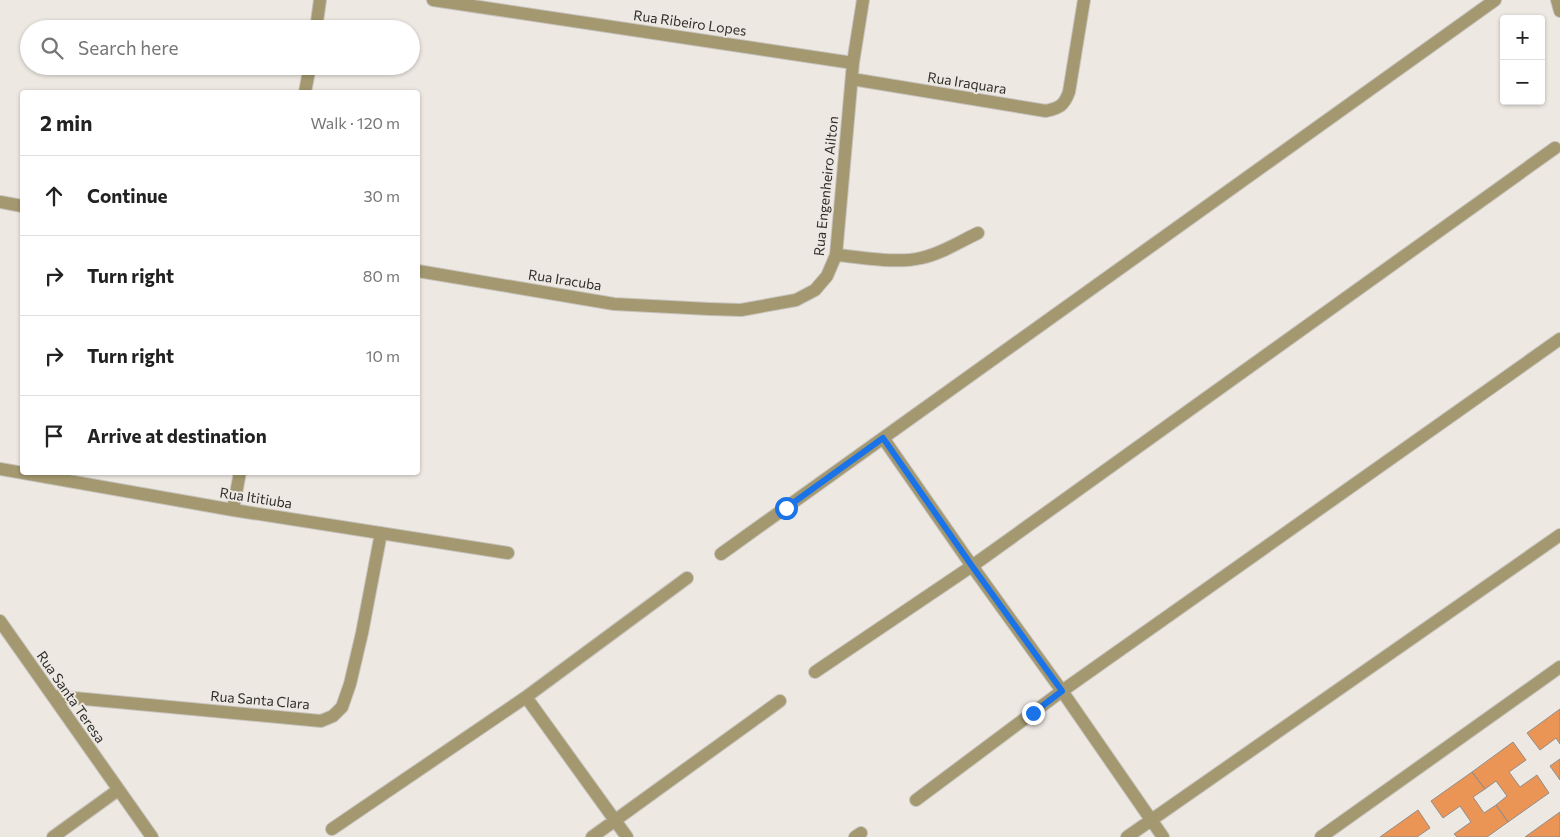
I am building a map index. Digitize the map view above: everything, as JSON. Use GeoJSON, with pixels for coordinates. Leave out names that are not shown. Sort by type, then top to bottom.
{"type":"FeatureCollection","features":[{"type":"Feature","properties":{"kind":"street"},"geometry":{"type":"LineString","coordinates":[[317,20],[320,0]]}},
{"type":"Feature","properties":{"kind":"street","name":"Rua Ribeiro Lopes"},"geometry":{"type":"LineString","coordinates":[[433,0],[853,62]]}},
{"type":"Feature","properties":{"kind":"street","name":"Rua Engenheiro Ailton"},"geometry":{"type":"LineString","coordinates":[[709,310],[741,310],[796,300],[815,290],[828,276],[836,255],[853,62],[863,0]]}},
{"type":"Feature","properties":{"kind":"street","name":"Rua Iraquara"},"geometry":{"type":"LineString","coordinates":[[852,79],[1046,111],[1056,108],[1066,102],[1069,92],[1084,0]]}},
{"type":"Feature","properties":{"kind":"street"},"geometry":{"type":"LineString","coordinates":[[721,554],[1495,0]]}},
{"type":"Feature","properties":{"kind":"street"},"geometry":{"type":"LineString","coordinates":[[1557,0],[1560,11]]}},
{"type":"Feature","properties":{"kind":"street"},"geometry":{"type":"LineString","coordinates":[[305,90],[308,75]]}},
{"type":"Feature","properties":{"kind":"street"},"geometry":{"type":"LineString","coordinates":[[815,672],[972,566],[1554,148]]}},
{"type":"Feature","properties":{"kind":"street"},"geometry":{"type":"LineString","coordinates":[[0,202],[20,206]]}},
{"type":"Feature","properties":{"kind":"street"},"geometry":{"type":"LineString","coordinates":[[836,255],[897,260],[920,258],[937,253],[978,233]]}},
{"type":"Feature","properties":{"kind":"street","name":"Rua Iracuba"},"geometry":{"type":"LineString","coordinates":[[420,271],[614,304],[709,310]]}},
{"type":"Feature","properties":{"kind":"street"},"geometry":{"type":"LineString","coordinates":[[916,800],[1062,691],[1560,339]]}},
{"type":"Feature","properties":{"kind":"street"},"geometry":{"type":"LineString","coordinates":[[883,438],[1163,837]]}},
{"type":"Feature","properties":{"kind":"street","name":"Rua Ititiuba"},"geometry":{"type":"LineString","coordinates":[[0,469],[20,473]]}},
{"type":"Feature","properties":{"kind":"street","name":"Rua Ititiuba"},"geometry":{"type":"LineString","coordinates":[[34,475],[233,510],[508,553]]}},
{"type":"Feature","properties":{"kind":"street"},"geometry":{"type":"LineString","coordinates":[[233,510],[239,475]]}},
{"type":"Feature","properties":{"kind":"street","name":"Rua Santa Clara"},"geometry":{"type":"LineString","coordinates":[[53,696],[321,720],[334,716],[342,707],[350,684],[381,533]]}},
{"type":"Feature","properties":{"kind":"street"},"geometry":{"type":"LineString","coordinates":[[1127,837],[1560,535]]}},
{"type":"Feature","properties":{"kind":"street"},"geometry":{"type":"LineString","coordinates":[[332,829],[526,697],[687,578]]}},
{"type":"Feature","properties":{"kind":"street","name":"Rua Santa Teresa"},"geometry":{"type":"LineString","coordinates":[[0,621],[5,639],[53,696],[152,837]]}},
{"type":"Feature","properties":{"kind":"street"},"geometry":{"type":"LineString","coordinates":[[1321,837],[1560,667]]}},
{"type":"Feature","properties":{"kind":"street"},"geometry":{"type":"LineString","coordinates":[[526,697],[626,837]]}},
{"type":"Feature","properties":{"kind":"street"},"geometry":{"type":"LineString","coordinates":[[592,837],[780,701]]}},
{"type":"Feature","properties":{"kind":"street"},"geometry":{"type":"LineString","coordinates":[[53,837],[118,790]]}},
{"type":"Feature","properties":{"kind":"building"},"geometry":{"type":"Polygon","coordinates":[[[1560,709],[1560,744],[1556,738],[1540,750],[1527,733],[1560,709]]]}},
{"type":"Feature","properties":{"kind":"building"},"geometry":{"type":"Polygon","coordinates":[[[1513,742],[1526,760],[1509,772],[1520,787],[1537,775],[1549,793],[1508,822],[1496,805],[1507,796],[1496,781],[1485,789],[1472,772],[1513,742]]]}},
{"type":"Feature","properties":{"kind":"building"},"geometry":{"type":"Polygon","coordinates":[[[1560,759],[1560,780],[1550,766],[1560,759]]]}},
{"type":"Feature","properties":{"kind":"building"},"geometry":{"type":"Polygon","coordinates":[[[1472,772],[1485,789],[1473,797],[1484,813],[1496,805],[1508,822],[1487,837],[1457,837],[1454,834],[1471,822],[1460,806],[1443,818],[1431,801],[1472,772]]]}},
{"type":"Feature","properties":{"kind":"building"},"geometry":{"type":"Polygon","coordinates":[[[1418,810],[1430,828],[1417,837],[1380,837],[1418,810]]]}},
{"type":"Feature","properties":{"kind":"building"},"geometry":{"type":"Polygon","coordinates":[[[1560,812],[1560,837],[1525,837],[1560,812]]]}},
{"type":"Feature","properties":{"kind":"route"},"geometry":{"type":"LineString","coordinates":[[786,508],[883,438],[1062,691],[1033,713]]}}]}
